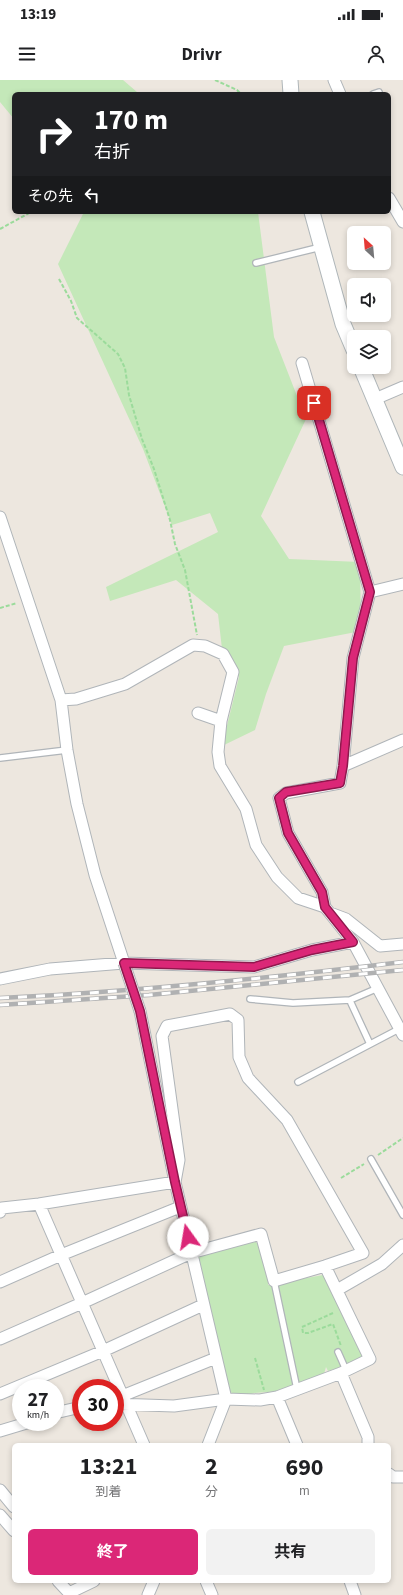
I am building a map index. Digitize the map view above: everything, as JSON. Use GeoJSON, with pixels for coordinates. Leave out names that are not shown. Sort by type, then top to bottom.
{"type":"FeatureCollection","features":[{"type":"Feature","properties":{"kind":"main road"},"geometry":{"type":"LineString","coordinates":[[290,80],[291,92]]}},
{"type":"Feature","properties":{"kind":"main road"},"geometry":{"type":"LineString","coordinates":[[313,214],[343,324],[347,333]]}},
{"type":"Feature","properties":{"kind":"main road"},"geometry":{"type":"LineString","coordinates":[[364,374],[403,467]]}},
{"type":"Feature","properties":{"kind":"street"},"geometry":{"type":"LineString","coordinates":[[334,80],[339,92]]}},
{"type":"Feature","properties":{"kind":"street"},"geometry":{"type":"LineString","coordinates":[[391,201],[403,222]]}},
{"type":"Feature","properties":{"kind":"street"},"geometry":{"type":"LineString","coordinates":[[302,363],[370,592],[353,658],[343,766],[340,783],[286,792],[279,798],[288,833],[322,892],[327,910],[353,942],[401,1032]]}},
{"type":"Feature","properties":{"kind":"street"},"geometry":{"type":"LineString","coordinates":[[375,399],[403,387]]}},
{"type":"Feature","properties":{"kind":"street"},"geometry":{"type":"LineString","coordinates":[[0,518],[61,700],[76,804],[94,875],[140,1011],[180,1207],[226,1400],[209,1443]]}},
{"type":"Feature","properties":{"kind":"street"},"geometry":{"type":"LineString","coordinates":[[370,592],[403,584]]}},
{"type":"Feature","properties":{"kind":"street"},"geometry":{"type":"LineString","coordinates":[[61,700],[76,699],[125,684],[194,644],[199,644],[223,654],[233,672],[221,721],[218,752],[220,766],[246,809],[256,845],[277,878],[298,898],[346,919],[380,946],[403,944]]}},
{"type":"Feature","properties":{"kind":"street"},"geometry":{"type":"LineString","coordinates":[[198,713],[221,721]]}},
{"type":"Feature","properties":{"kind":"street"},"geometry":{"type":"LineString","coordinates":[[343,766],[403,740]]}},
{"type":"Feature","properties":{"kind":"street"},"geometry":{"type":"LineString","coordinates":[[0,979],[50,969],[124,963],[254,967],[312,950],[353,942]]}},
{"type":"Feature","properties":{"kind":"street"},"geometry":{"type":"LineString","coordinates":[[0,1339],[191,1253],[261,1234],[274,1281],[363,1253],[287,1120],[248,1078],[239,1057],[238,1020],[230,1014],[167,1026],[162,1036],[180,1160],[175,1182]]}},
{"type":"Feature","properties":{"kind":"street"},"geometry":{"type":"LineString","coordinates":[[0,1212],[2,1208],[39,1204],[175,1182]]}},
{"type":"Feature","properties":{"kind":"street"},"geometry":{"type":"LineString","coordinates":[[39,1204],[103,1350],[113,1379]]}},
{"type":"Feature","properties":{"kind":"street"},"geometry":{"type":"LineString","coordinates":[[0,1282],[61,1255],[180,1207]]}},
{"type":"Feature","properties":{"kind":"street"},"geometry":{"type":"LineString","coordinates":[[337,1290],[382,1264],[403,1246]]}},
{"type":"Feature","properties":{"kind":"street"},"geometry":{"type":"LineString","coordinates":[[124,1401],[174,1406],[226,1400],[271,1398],[344,1371],[370,1359],[325,1266]]}},
{"type":"Feature","properties":{"kind":"street"},"geometry":{"type":"LineString","coordinates":[[0,1394],[203,1305]]}},
{"type":"Feature","properties":{"kind":"street"},"geometry":{"type":"LineString","coordinates":[[124,1400],[216,1358]]}},
{"type":"Feature","properties":{"kind":"street"},"geometry":{"type":"LineString","coordinates":[[344,1371],[368,1437],[368,1443]]}},
{"type":"Feature","properties":{"kind":"street"},"geometry":{"type":"LineString","coordinates":[[271,1398],[296,1443]]}},
{"type":"Feature","properties":{"kind":"street"},"geometry":{"type":"LineString","coordinates":[[124,1407],[143,1443]]}},
{"type":"Feature","properties":{"kind":"street"},"geometry":{"type":"LineString","coordinates":[[0,1431],[12,1427]]}},
{"type":"Feature","properties":{"kind":"street"},"geometry":{"type":"LineString","coordinates":[[0,1490],[12,1503]]}},
{"type":"Feature","properties":{"kind":"street"},"geometry":{"type":"LineString","coordinates":[[0,1515],[12,1529]]}},
{"type":"Feature","properties":{"kind":"street"},"geometry":{"type":"LineString","coordinates":[[60,1583],[70,1594],[90,1583]]}},
{"type":"Feature","properties":{"kind":"street"},"geometry":{"type":"LineString","coordinates":[[148,1595],[153,1583]]}},
{"type":"Feature","properties":{"kind":"street"},"geometry":{"type":"LineString","coordinates":[[207,1583],[212,1595]]}},
{"type":"Feature","properties":{"kind":"street"},"geometry":{"type":"LineString","coordinates":[[351,1583],[355,1595]]}},
{"type":"Feature","properties":{"kind":"lane"},"geometry":{"type":"LineString","coordinates":[[256,263],[321,247]]}},
{"type":"Feature","properties":{"kind":"lane"},"geometry":{"type":"LineString","coordinates":[[0,758],[67,750]]}},
{"type":"Feature","properties":{"kind":"lane"},"geometry":{"type":"LineString","coordinates":[[250,999],[293,1003],[350,1000],[378,988]]}},
{"type":"Feature","properties":{"kind":"lane"},"geometry":{"type":"LineString","coordinates":[[351,1003],[370,1044]]}},
{"type":"Feature","properties":{"kind":"lane"},"geometry":{"type":"LineString","coordinates":[[298,1082],[370,1044],[401,1032]]}},
{"type":"Feature","properties":{"kind":"lane"},"geometry":{"type":"LineString","coordinates":[[371,1159],[403,1214]]}},
{"type":"Feature","properties":{"kind":"lane"},"geometry":{"type":"LineString","coordinates":[[274,1281],[297,1389]]}},
{"type":"Feature","properties":{"kind":"lane"},"geometry":{"type":"LineString","coordinates":[[338,1352],[344,1371]]}},
{"type":"Feature","properties":{"kind":"path"},"geometry":{"type":"LineString","coordinates":[[215,80],[239,92]]}},
{"type":"Feature","properties":{"kind":"path"},"geometry":{"type":"LineString","coordinates":[[0,230],[28,214]]}},
{"type":"Feature","properties":{"kind":"path"},"geometry":{"type":"LineString","coordinates":[[59,279],[71,301],[77,318],[118,354],[125,368],[129,395],[142,439],[156,477],[170,520],[175,544],[185,570],[199,644]]}},
{"type":"Feature","properties":{"kind":"path"},"geometry":{"type":"LineString","coordinates":[[0,608],[28,600]]}},
{"type":"Feature","properties":{"kind":"path"},"geometry":{"type":"LineString","coordinates":[[333,1313],[302,1327],[303,1333],[308,1333],[333,1324],[341,1344],[338,1352]]}},
{"type":"Feature","properties":{"kind":"path"},"geometry":{"type":"LineString","coordinates":[[255,1358],[271,1398]]}},
{"type":"Feature","properties":{"kind":"green space"},"geometry":{"type":"Polygon","coordinates":[[[0,80],[123,80],[137,92],[12,92],[12,117],[0,102],[0,80]]]}},
{"type":"Feature","properties":{"kind":"green space"},"geometry":{"type":"Polygon","coordinates":[[[83,214],[258,214],[274,337],[306,419],[261,516],[289,559],[360,562],[361,631],[284,646],[266,694],[255,730],[222,746],[239,677],[222,649],[218,614],[176,580],[110,601],[106,587],[218,532],[210,513],[172,525],[143,449],[58,264],[83,214]]]}},
{"type":"Feature","properties":{"kind":"green space"},"geometry":{"type":"Polygon","coordinates":[[[255,1241],[266,1262],[268,1285],[323,1275],[366,1357],[354,1363],[328,1371],[326,1367],[324,1374],[282,1391],[254,1393],[242,1397],[225,1390],[191,1253],[255,1241]]]}},
{"type":"Feature","properties":{"kind":"railway"},"geometry":{"type":"LineString","coordinates":[[0,998],[202,984],[403,962]]}},
{"type":"Feature","properties":{"kind":"railway"},"geometry":{"type":"LineString","coordinates":[[0,1005],[149,995],[403,970]]}},
{"type":"Feature","properties":{"kind":"route"},"geometry":{"type":"LineString","coordinates":[[188,1237],[175,1182],[140,1011],[124,963],[254,967],[312,950],[353,942],[325,907],[322,892],[288,833],[279,798],[286,792],[340,783],[343,766],[353,658],[370,592],[314,403]]}}]}
